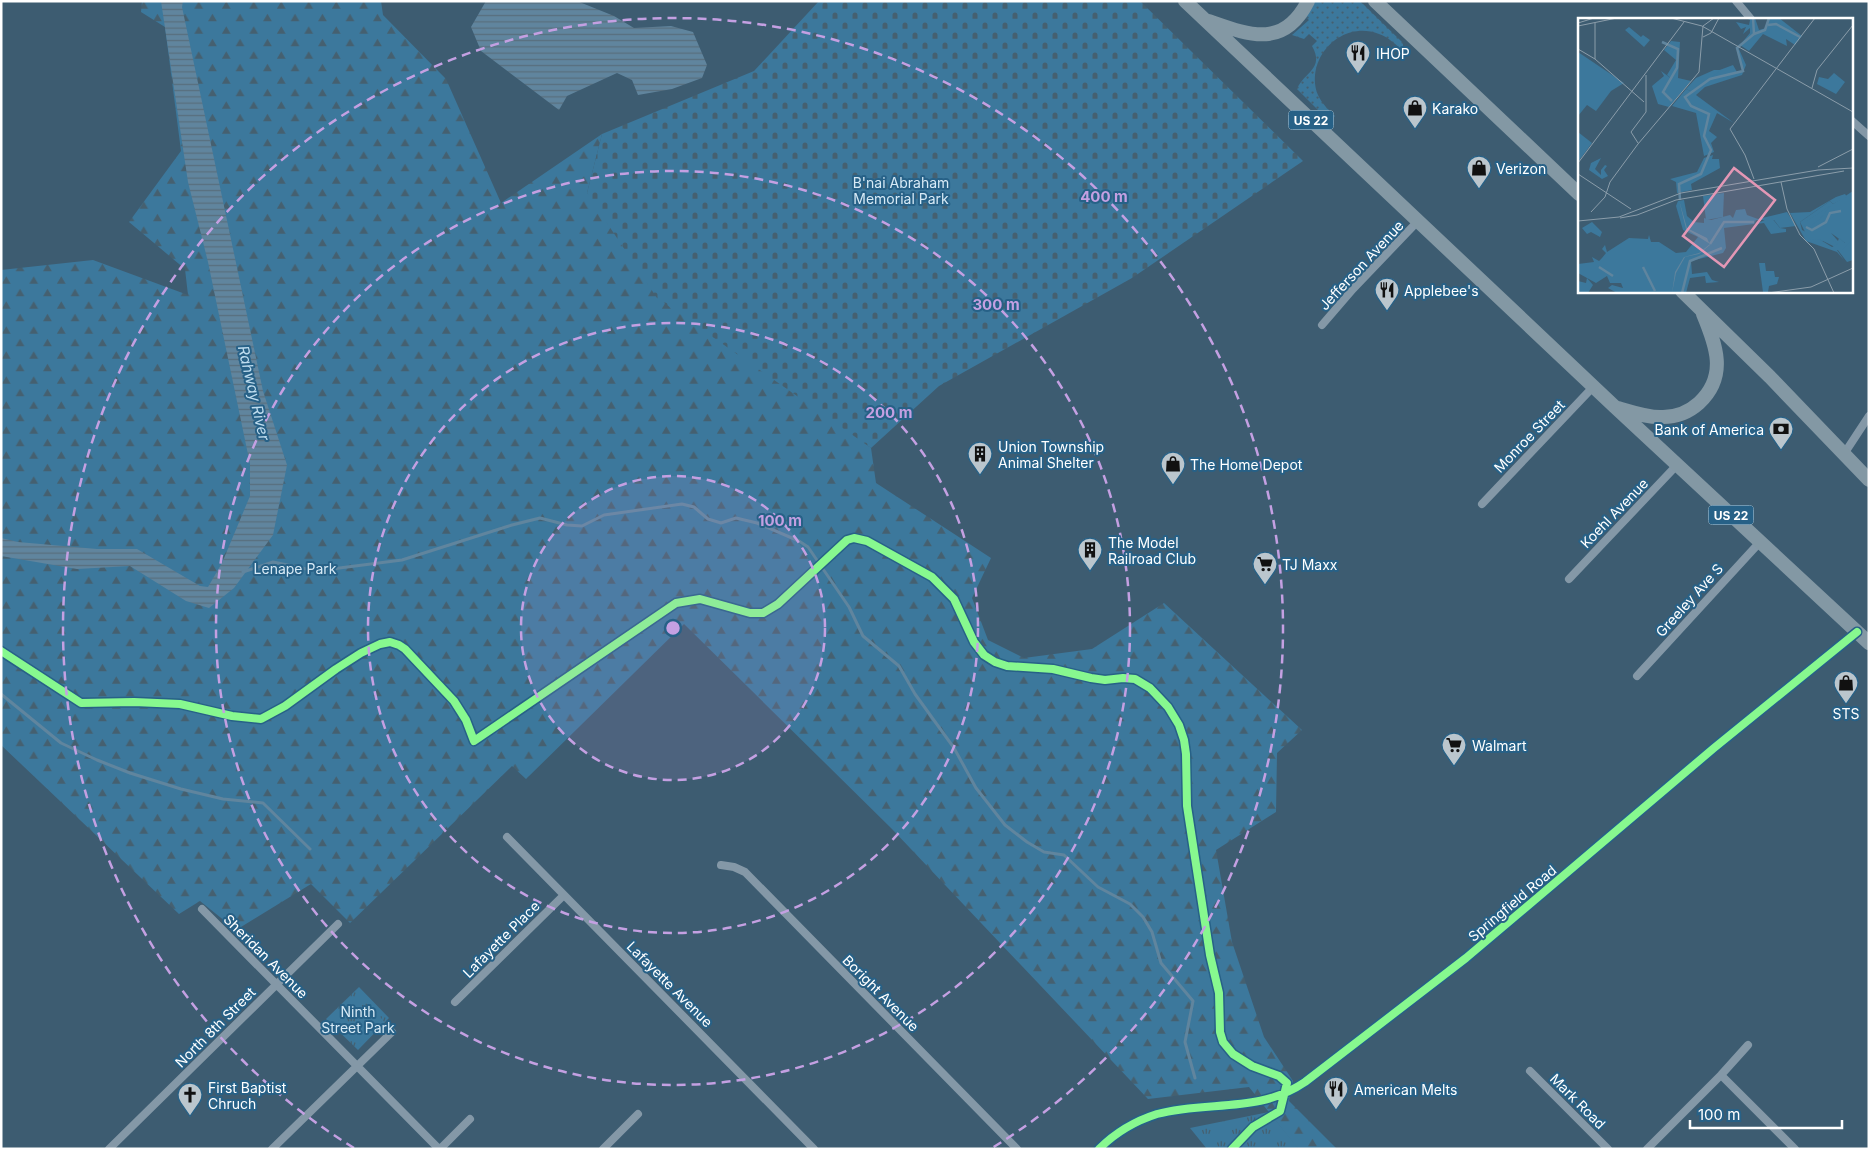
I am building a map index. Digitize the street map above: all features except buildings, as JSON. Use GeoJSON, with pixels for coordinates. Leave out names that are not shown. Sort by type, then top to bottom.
{"type":"FeatureCollection","features":[{"type":"Feature","properties":{"kind":"highway","name":"US 22"},"geometry":{"type":"LineString","coordinates":[[1185,1],[1615,407],[1869,643]]}},
{"type":"Feature","properties":{"kind":"highway"},"geometry":{"type":"LineString","coordinates":[[1204,19],[1247,34],[1268,34],[1280,30],[1292,22],[1303,11],[1308,1]]}},
{"type":"Feature","properties":{"kind":"highway"},"geometry":{"type":"LineString","coordinates":[[1375,1],[1423,39],[1578,193]]}},
{"type":"Feature","properties":{"kind":"highway"},"geometry":{"type":"LineString","coordinates":[[1683,292],[1770,377],[1869,480]]}},
{"type":"Feature","properties":{"kind":"highway"},"geometry":{"type":"LineString","coordinates":[[1615,407],[1656,417],[1671,417],[1691,409],[1705,397],[1715,378],[1717,356],[1714,341],[1700,309]]}},
{"type":"Feature","properties":{"kind":"street"},"geometry":{"type":"LineString","coordinates":[[1736,1],[1750,18]]}},
{"type":"Feature","properties":{"kind":"street"},"geometry":{"type":"LineString","coordinates":[[1852,121],[1869,136]]}},
{"type":"Feature","properties":{"kind":"street","name":"Jefferson Avenue"},"geometry":{"type":"LineString","coordinates":[[1322,325],[1353,289],[1418,221]]}},
{"type":"Feature","properties":{"kind":"street","name":"Monroe Street"},"geometry":{"type":"LineString","coordinates":[[1482,504],[1594,386]]}},
{"type":"Feature","properties":{"kind":"street"},"geometry":{"type":"LineString","coordinates":[[1844,454],[1869,416]]}},
{"type":"Feature","properties":{"kind":"street","name":"Koehl Avenue"},"geometry":{"type":"LineString","coordinates":[[1569,578],[1677,465]]}},
{"type":"Feature","properties":{"kind":"street","name":"Greeley Ave S"},"geometry":{"type":"LineString","coordinates":[[1637,676],[1711,592],[1760,542]]}},
{"type":"Feature","properties":{"kind":"street","name":"Springfield Road"},"geometry":{"type":"LineString","coordinates":[[1099,1149],[1122,1130],[1146,1118],[1183,1110],[1262,1102],[1284,1095],[1300,1086],[1466,958],[1714,748],[1856,632]]}},
{"type":"Feature","properties":{"kind":"street","name":"Lafayette Avenue"},"geometry":{"type":"LineString","coordinates":[[507,837],[814,1149]]}},
{"type":"Feature","properties":{"kind":"street","name":"Boright Avenue"},"geometry":{"type":"LineString","coordinates":[[721,865],[734,867],[745,872],[1017,1149]]}},
{"type":"Feature","properties":{"kind":"street","name":"Lafayette Place"},"geometry":{"type":"LineString","coordinates":[[455,1002],[564,895]]}},
{"type":"Feature","properties":{"kind":"street","name":"Sheridan Avenue"},"geometry":{"type":"LineString","coordinates":[[202,909],[439,1149]]}},
{"type":"Feature","properties":{"kind":"street","name":"North 8th Street"},"geometry":{"type":"LineString","coordinates":[[109,1149],[338,924]]}},
{"type":"Feature","properties":{"kind":"street"},"geometry":{"type":"LineString","coordinates":[[272,1149],[392,1032]]}},
{"type":"Feature","properties":{"kind":"street"},"geometry":{"type":"LineString","coordinates":[[1647,1149],[1721,1075],[1748,1045]]}},
{"type":"Feature","properties":{"kind":"street","name":"Mark Road"},"geometry":{"type":"LineString","coordinates":[[1530,1071],[1608,1149]]}},
{"type":"Feature","properties":{"kind":"street"},"geometry":{"type":"LineString","coordinates":[[1721,1075],[1795,1149]]}},
{"type":"Feature","properties":{"kind":"street"},"geometry":{"type":"LineString","coordinates":[[603,1149],[638,1114]]}},
{"type":"Feature","properties":{"kind":"street"},"geometry":{"type":"LineString","coordinates":[[439,1149],[470,1119]]}},
{"type":"Feature","properties":{"kind":"green space","name":"Lenape Park"},"geometry":{"type":"Polygon","coordinates":[[[142,1],[381,1],[383,15],[446,79],[501,203],[602,134],[587,193],[871,448],[876,483],[991,558],[972,598],[988,640],[1024,658],[1092,649],[1164,603],[1302,730],[1277,753],[1276,812],[1216,850],[1232,942],[1264,1037],[1293,1081],[1289,1101],[1337,1149],[1299,1149],[1249,1087],[1148,1099],[892,829],[684,624],[526,779],[512,766],[350,923],[311,884],[236,930],[200,901],[179,914],[1,745],[1,270],[93,260],[188,295],[185,269],[129,222],[181,151],[165,27],[141,12],[142,1]]]}},
{"type":"Feature","properties":{"kind":"green space","name":"B'nai Abraham Memorial Park"},"geometry":{"type":"Polygon","coordinates":[[[819,1],[1140,1],[1303,161],[1132,278],[939,386],[871,448],[657,298],[587,193],[602,134],[754,71],[819,1]]]}},
{"type":"Feature","properties":{"kind":"green space"},"geometry":{"type":"Polygon","coordinates":[[[1315,1],[1360,1],[1403,43],[1403,48],[1401,49],[1391,40],[1379,34],[1365,31],[1352,32],[1340,37],[1329,45],[1321,55],[1316,68],[1315,81],[1318,95],[1335,116],[1333,118],[1326,118],[1297,89],[1315,65],[1316,60],[1312,46],[1317,41],[1309,34],[1304,39],[1292,35],[1309,20],[1305,17],[1315,1]]]}},
{"type":"Feature","properties":{"kind":"green space","name":"Ninth Street Park"},"geometry":{"type":"Polygon","coordinates":[[[359,987],[389,1018],[358,1050],[326,1019],[359,987]]]}},
{"type":"Feature","properties":{"kind":"green space"},"geometry":{"type":"Polygon","coordinates":[[[373,1010],[383,1020],[360,1044],[350,1033],[373,1010]]]}},
{"type":"Feature","properties":{"kind":"green space"},"geometry":{"type":"Polygon","coordinates":[[[1269,1112],[1299,1149],[1207,1149],[1190,1128],[1269,1112]]]}},
{"type":"Feature","properties":{"kind":"water","name":"Rahway River"},"geometry":{"type":"Polygon","coordinates":[[[161,1],[183,1],[182,7],[263,391],[287,465],[273,535],[234,588],[209,608],[186,601],[130,566],[77,569],[1,556],[1,538],[18,542],[97,549],[137,549],[200,586],[208,587],[222,563],[250,496],[250,464],[208,262],[188,182],[161,1]]]}},
{"type":"Feature","properties":{"kind":"water"},"geometry":{"type":"Polygon","coordinates":[[[486,1],[577,1],[614,16],[634,28],[671,26],[693,32],[707,65],[702,78],[672,89],[638,95],[632,80],[617,73],[567,96],[559,110],[481,51],[471,27],[486,1]]]}},
{"type":"Feature","properties":{"kind":"waterway"},"geometry":{"type":"LineString","coordinates":[[243,572],[273,562],[316,571],[402,560],[540,518],[567,525],[582,526],[604,515],[682,504],[694,507],[708,519],[721,523],[736,518],[757,523],[799,541],[808,547],[849,607],[863,636],[899,666],[915,694],[954,748],[976,788],[1005,825],[1044,852],[1064,855],[1098,887],[1130,904],[1143,917],[1152,932],[1161,963],[1193,1001],[1185,1042],[1195,1078]]}},
{"type":"Feature","properties":{"kind":"waterway"},"geometry":{"type":"LineString","coordinates":[[1,694],[61,743],[97,760],[130,773],[181,789],[223,799],[263,803],[310,849]]}},
{"type":"Feature","properties":{"kind":"cycle path"},"geometry":{"type":"LineString","coordinates":[[1,651],[81,703],[134,702],[180,704],[232,716],[261,719],[285,706],[361,653],[380,644],[390,642],[405,649],[454,701],[466,720],[474,741],[676,603],[700,599],[750,613],[763,613],[778,604],[847,540],[854,538],[867,541],[932,577],[954,599],[974,642],[984,655],[995,662],[1007,666],[1053,669],[1105,680],[1135,679],[1150,688],[1168,707],[1179,725],[1186,754],[1187,806],[1210,955],[1219,993],[1220,1032],[1223,1042],[1233,1054],[1252,1066],[1279,1076],[1287,1083],[1280,1111],[1253,1127],[1232,1149]]}},
{"type":"Feature","properties":{"kind":"cycle path"},"geometry":{"type":"LineString","coordinates":[[1099,1149],[1126,1128],[1157,1114],[1269,1099],[1305,1082],[1466,958],[1714,748],[1857,632]]}},
{"type":"Feature","properties":{"kind":"place","name":"IHOP"},"geometry":{"type":"Point","coordinates":[1358,74]}},
{"type":"Feature","properties":{"kind":"place","name":"Karako"},"geometry":{"type":"Point","coordinates":[1415,129]}},
{"type":"Feature","properties":{"kind":"place","name":"Verizon"},"geometry":{"type":"Point","coordinates":[1479,189]}},
{"type":"Feature","properties":{"kind":"place","name":"Applebee's"},"geometry":{"type":"Point","coordinates":[1387,311]}},
{"type":"Feature","properties":{"kind":"place","name":"Bank of America"},"geometry":{"type":"Point","coordinates":[1781,450]}},
{"type":"Feature","properties":{"kind":"place","name":"Union Township Animal Shelter"},"geometry":{"type":"Point","coordinates":[980,475]}},
{"type":"Feature","properties":{"kind":"place","name":"The Home Depot"},"geometry":{"type":"Point","coordinates":[1173,485]}},
{"type":"Feature","properties":{"kind":"place","name":"The Model Railroad Club"},"geometry":{"type":"Point","coordinates":[1090,571]}},
{"type":"Feature","properties":{"kind":"place","name":"TJ Maxx"},"geometry":{"type":"Point","coordinates":[1265,585]}},
{"type":"Feature","properties":{"kind":"place","name":"STS"},"geometry":{"type":"Point","coordinates":[1846,704]}},
{"type":"Feature","properties":{"kind":"place","name":"Walmart"},"geometry":{"type":"Point","coordinates":[1454,766]}},
{"type":"Feature","properties":{"kind":"place","name":"American Melts"},"geometry":{"type":"Point","coordinates":[1336,1110]}},
{"type":"Feature","properties":{"kind":"place","name":"First Baptist Chruch"},"geometry":{"type":"Point","coordinates":[190,1116]}}]}
